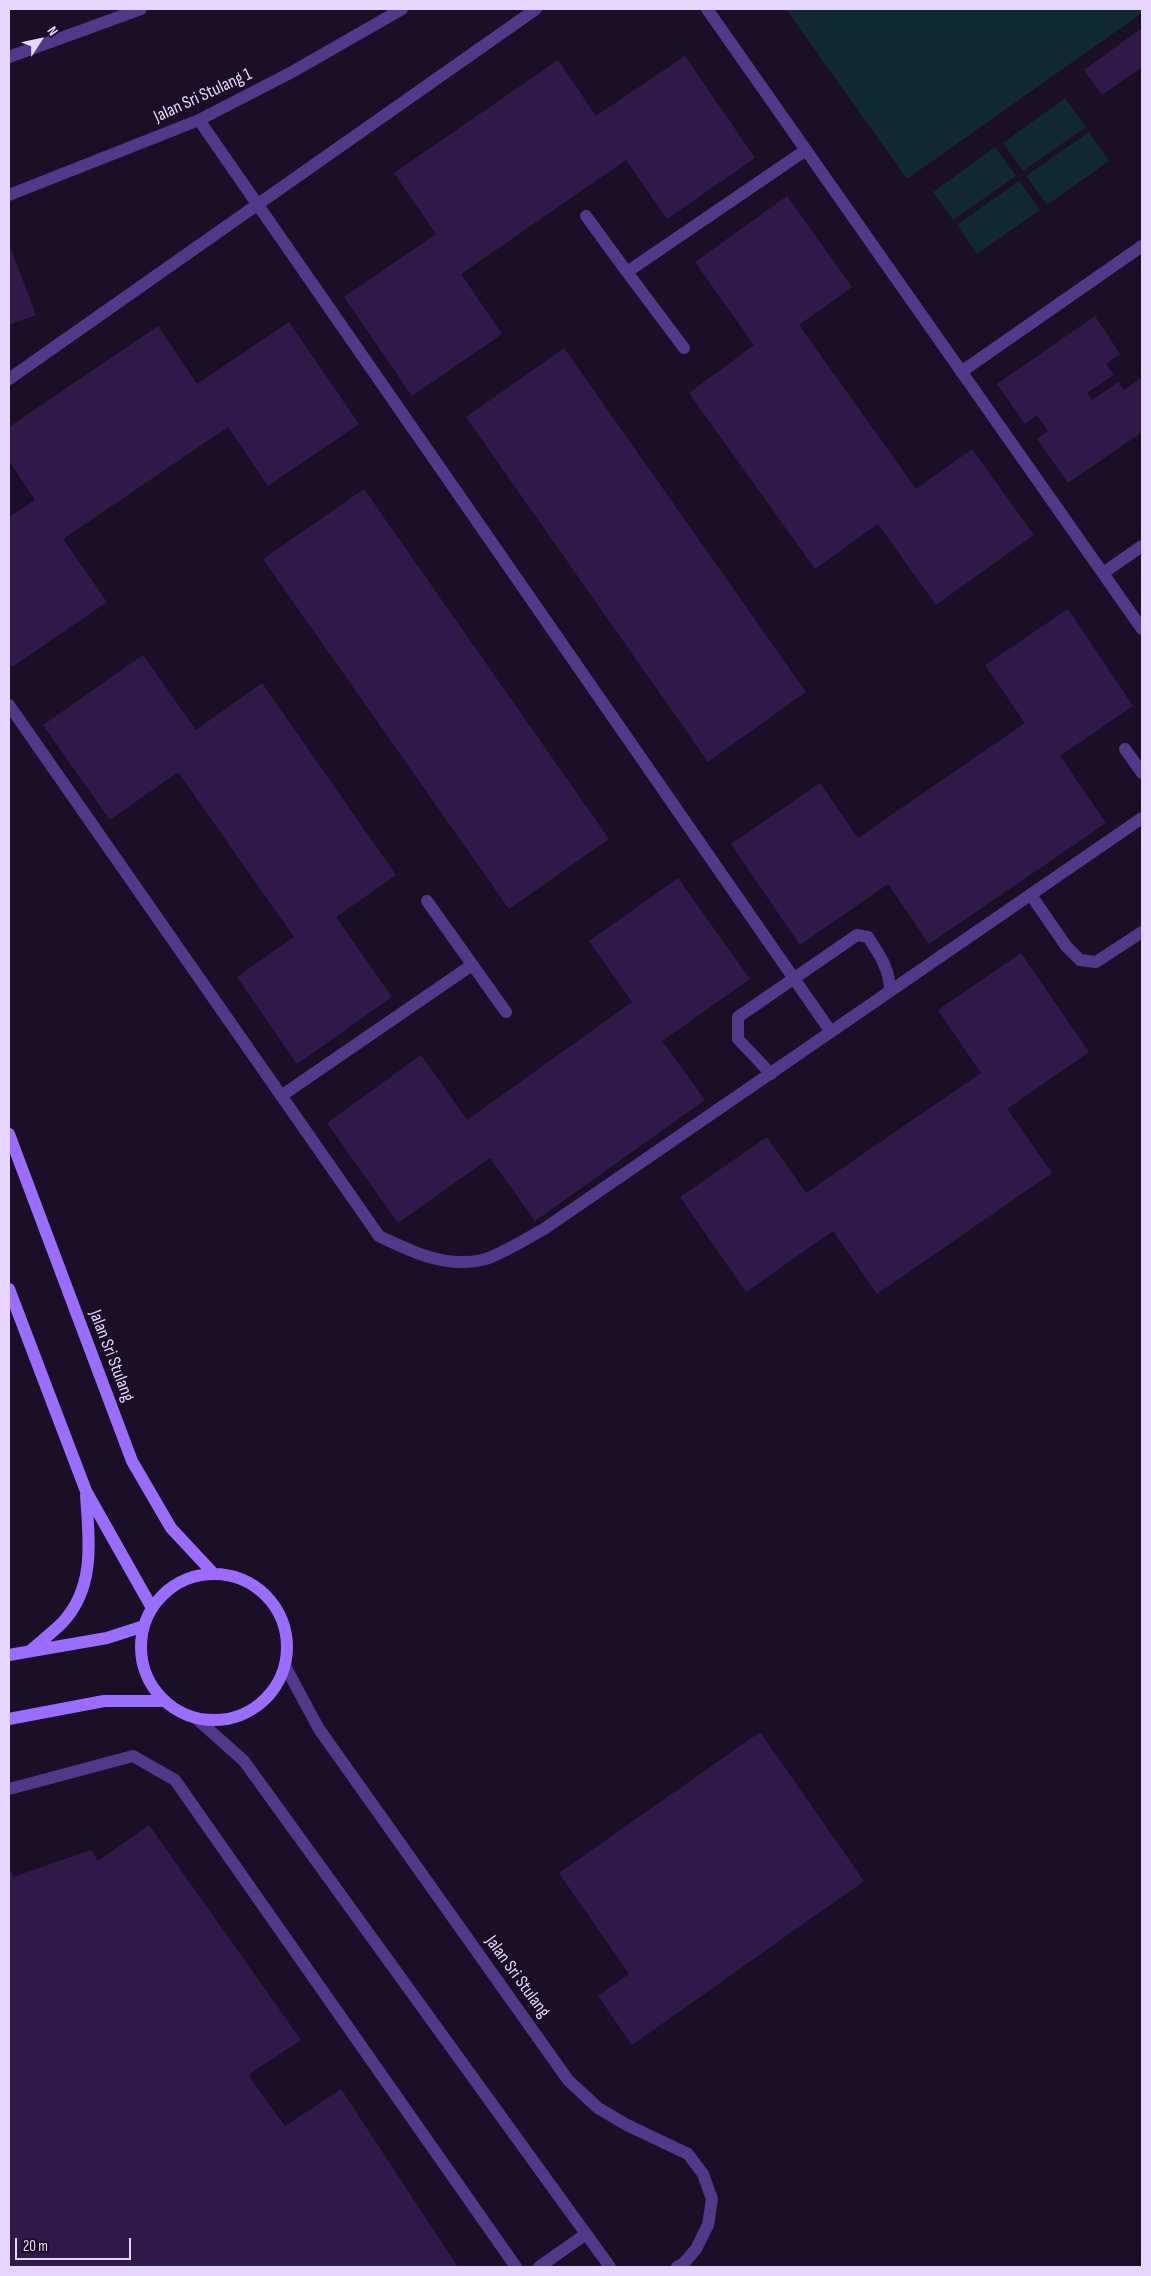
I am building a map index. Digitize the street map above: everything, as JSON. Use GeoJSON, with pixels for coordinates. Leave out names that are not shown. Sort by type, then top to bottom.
{"type":"FeatureCollection","features":[{"type":"Feature","properties":{"kind":"street"},"geometry":{"type":"LineString","coordinates":[[9,57],[123,11],[141,9]]}},
{"type":"Feature","properties":{"kind":"street","name":"Jalan Sri Stulang 1"},"geometry":{"type":"LineString","coordinates":[[9,195],[199,120],[292,72],[402,9]]}},
{"type":"Feature","properties":{"kind":"street"},"geometry":{"type":"LineString","coordinates":[[9,379],[536,9]]}},
{"type":"Feature","properties":{"kind":"street"},"geometry":{"type":"LineString","coordinates":[[707,9],[1142,629]]}},
{"type":"Feature","properties":{"kind":"street"},"geometry":{"type":"LineString","coordinates":[[199,120],[832,1032]]}},
{"type":"Feature","properties":{"kind":"street"},"geometry":{"type":"LineString","coordinates":[[627,272],[806,150]]}},
{"type":"Feature","properties":{"kind":"street"},"geometry":{"type":"LineString","coordinates":[[586,216],[684,348]]}},
{"type":"Feature","properties":{"kind":"street"},"geometry":{"type":"LineString","coordinates":[[961,372],[1142,246]]}},
{"type":"Feature","properties":{"kind":"street"},"geometry":{"type":"LineString","coordinates":[[1103,573],[1142,546]]}},
{"type":"Feature","properties":{"kind":"street"},"geometry":{"type":"LineString","coordinates":[[9,705],[379,1236],[418,1255],[450,1262],[483,1260],[544,1229],[1142,818]]}},
{"type":"Feature","properties":{"kind":"street"},"geometry":{"type":"LineString","coordinates":[[1125,749],[1142,773]]}},
{"type":"Feature","properties":{"kind":"street"},"geometry":{"type":"LineString","coordinates":[[1031,894],[1066,946],[1080,960],[1096,962],[1142,932]]}},
{"type":"Feature","properties":{"kind":"street"},"geometry":{"type":"LineString","coordinates":[[427,901],[506,1012]]}},
{"type":"Feature","properties":{"kind":"street"},"geometry":{"type":"LineString","coordinates":[[771,1074],[738,1039],[738,1017],[858,935],[868,937],[880,956],[890,976],[890,992]]}},
{"type":"Feature","properties":{"kind":"street"},"geometry":{"type":"LineString","coordinates":[[281,1096],[472,965]]}},
{"type":"Feature","properties":{"kind":"street","name":"Jalan Sri Stulang"},"geometry":{"type":"LineString","coordinates":[[9,1134],[132,1461],[171,1528],[213,1573]]}},
{"type":"Feature","properties":{"kind":"street"},"geometry":{"type":"LineString","coordinates":[[9,1288],[86,1491],[152,1608]]}},
{"type":"Feature","properties":{"kind":"street"},"geometry":{"type":"LineString","coordinates":[[30,1651],[63,1622],[81,1594],[89,1567],[86,1491]]}},
{"type":"Feature","properties":{"kind":"street"},"geometry":{"type":"LineString","coordinates":[[213,1573],[248,1582],[262,1592],[274,1605],[282,1619],[287,1634],[285,1666],[279,1684],[267,1699],[253,1711],[235,1718],[216,1721],[197,1719],[180,1712],[164,1701],[152,1686],[143,1667],[141,1646],[144,1626],[152,1608],[163,1594],[178,1583],[195,1576],[213,1573]]}},
{"type":"Feature","properties":{"kind":"street"},"geometry":{"type":"LineString","coordinates":[[9,1655],[107,1638],[144,1626]]}},
{"type":"Feature","properties":{"kind":"street","name":"Jalan Sri Stulang"},"geometry":{"type":"LineString","coordinates":[[285,1666],[318,1729],[568,2080],[598,2108],[627,2125],[688,2154],[703,2174],[712,2199],[708,2224],[696,2249],[684,2263],[676,2267]]}},
{"type":"Feature","properties":{"kind":"street"},"geometry":{"type":"LineString","coordinates":[[9,1719],[104,1701],[164,1701]]}},
{"type":"Feature","properties":{"kind":"street"},"geometry":{"type":"LineString","coordinates":[[197,1719],[244,1760],[610,2267]]}},
{"type":"Feature","properties":{"kind":"street"},"geometry":{"type":"LineString","coordinates":[[9,1789],[133,1756],[175,1780],[516,2267]]}},
{"type":"Feature","properties":{"kind":"street"},"geometry":{"type":"LineString","coordinates":[[539,2267],[586,2234]]}},
{"type":"Feature","properties":{"kind":"shaded area"},"geometry":{"type":"Polygon","coordinates":[[[786,9],[1142,9],[1142,13],[907,179],[786,9]]]}},
{"type":"Feature","properties":{"kind":"shaded area"},"geometry":{"type":"Polygon","coordinates":[[[1065,98],[1086,127],[1023,171],[1003,143],[1065,98]]]}},
{"type":"Feature","properties":{"kind":"shaded area"},"geometry":{"type":"Polygon","coordinates":[[[1089,132],[1109,161],[1047,205],[1026,176],[1089,132]]]}},
{"type":"Feature","properties":{"kind":"shaded area"},"geometry":{"type":"Polygon","coordinates":[[[995,147],[1016,176],[953,220],[933,192],[995,147]]]}},
{"type":"Feature","properties":{"kind":"shaded area"},"geometry":{"type":"Polygon","coordinates":[[[1019,181],[1040,210],[977,254],[957,225],[1019,181]]]}},
{"type":"Feature","properties":{"kind":"building"},"geometry":{"type":"Polygon","coordinates":[[[1142,28],[1142,67],[1102,95],[1084,70],[1142,28]]]}},
{"type":"Feature","properties":{"kind":"building"},"geometry":{"type":"Polygon","coordinates":[[[685,56],[755,158],[667,219],[626,160],[461,274],[502,334],[412,396],[344,297],[436,234],[394,173],[558,60],[596,116],[685,56]]]}},
{"type":"Feature","properties":{"kind":"building"},"geometry":{"type":"Polygon","coordinates":[[[787,196],[852,287],[799,325],[916,489],[972,449],[1034,535],[936,605],[878,524],[815,569],[689,393],[754,345],[695,262],[787,196]]]}},
{"type":"Feature","properties":{"kind":"building"},"geometry":{"type":"Polygon","coordinates":[[[11,249],[36,315],[9,325],[9,250],[11,249]]]}},
{"type":"Feature","properties":{"kind":"building"},"geometry":{"type":"Polygon","coordinates":[[[1095,316],[1120,354],[1106,364],[1114,375],[1087,393],[1092,400],[1118,382],[1124,390],[1142,377],[1142,432],[1068,483],[1037,439],[1048,431],[1037,415],[1025,424],[997,384],[1095,316]]]}},
{"type":"Feature","properties":{"kind":"building"},"geometry":{"type":"Polygon","coordinates":[[[289,322],[359,424],[268,486],[228,427],[63,539],[107,602],[12,667],[9,663],[9,517],[35,500],[9,461],[9,427],[158,326],[197,384],[289,322]]]}},
{"type":"Feature","properties":{"kind":"building"},"geometry":{"type":"Polygon","coordinates":[[[564,348],[806,692],[708,762],[466,417],[564,348]]]}},
{"type":"Feature","properties":{"kind":"building"},"geometry":{"type":"Polygon","coordinates":[[[364,489],[609,839],[509,909],[263,559],[364,489]]]}},
{"type":"Feature","properties":{"kind":"building"},"geometry":{"type":"Polygon","coordinates":[[[1068,609],[1133,706],[1060,756],[1106,823],[929,944],[888,884],[800,945],[731,844],[820,783],[858,838],[1025,723],[985,665],[1068,609]]]}},
{"type":"Feature","properties":{"kind":"building"},"geometry":{"type":"Polygon","coordinates":[[[143,655],[196,730],[262,683],[396,875],[336,917],[392,997],[297,1064],[237,977],[294,937],[178,772],[110,820],[43,725],[143,655]]]}},
{"type":"Feature","properties":{"kind":"building"},"geometry":{"type":"Polygon","coordinates":[[[678,878],[750,979],[662,1041],[705,1100],[535,1221],[490,1158],[398,1223],[327,1123],[421,1055],[467,1120],[632,1002],[589,941],[678,878]]]}},
{"type":"Feature","properties":{"kind":"building"},"geometry":{"type":"Polygon","coordinates":[[[1021,953],[1089,1052],[1007,1109],[1052,1173],[877,1294],[833,1231],[746,1292],[680,1197],[767,1137],[806,1193],[981,1073],[938,1010],[1021,953]]]}},
{"type":"Feature","properties":{"kind":"building"},"geometry":{"type":"Polygon","coordinates":[[[760,1732],[864,1881],[632,2045],[598,1996],[629,1974],[559,1873],[760,1732]]]}},
{"type":"Feature","properties":{"kind":"building"},"geometry":{"type":"Polygon","coordinates":[[[149,1825],[301,2040],[248,2075],[285,2126],[341,2089],[458,2267],[9,2267],[9,1866],[13,1877],[91,1850],[98,1861],[149,1825]]]}}]}
